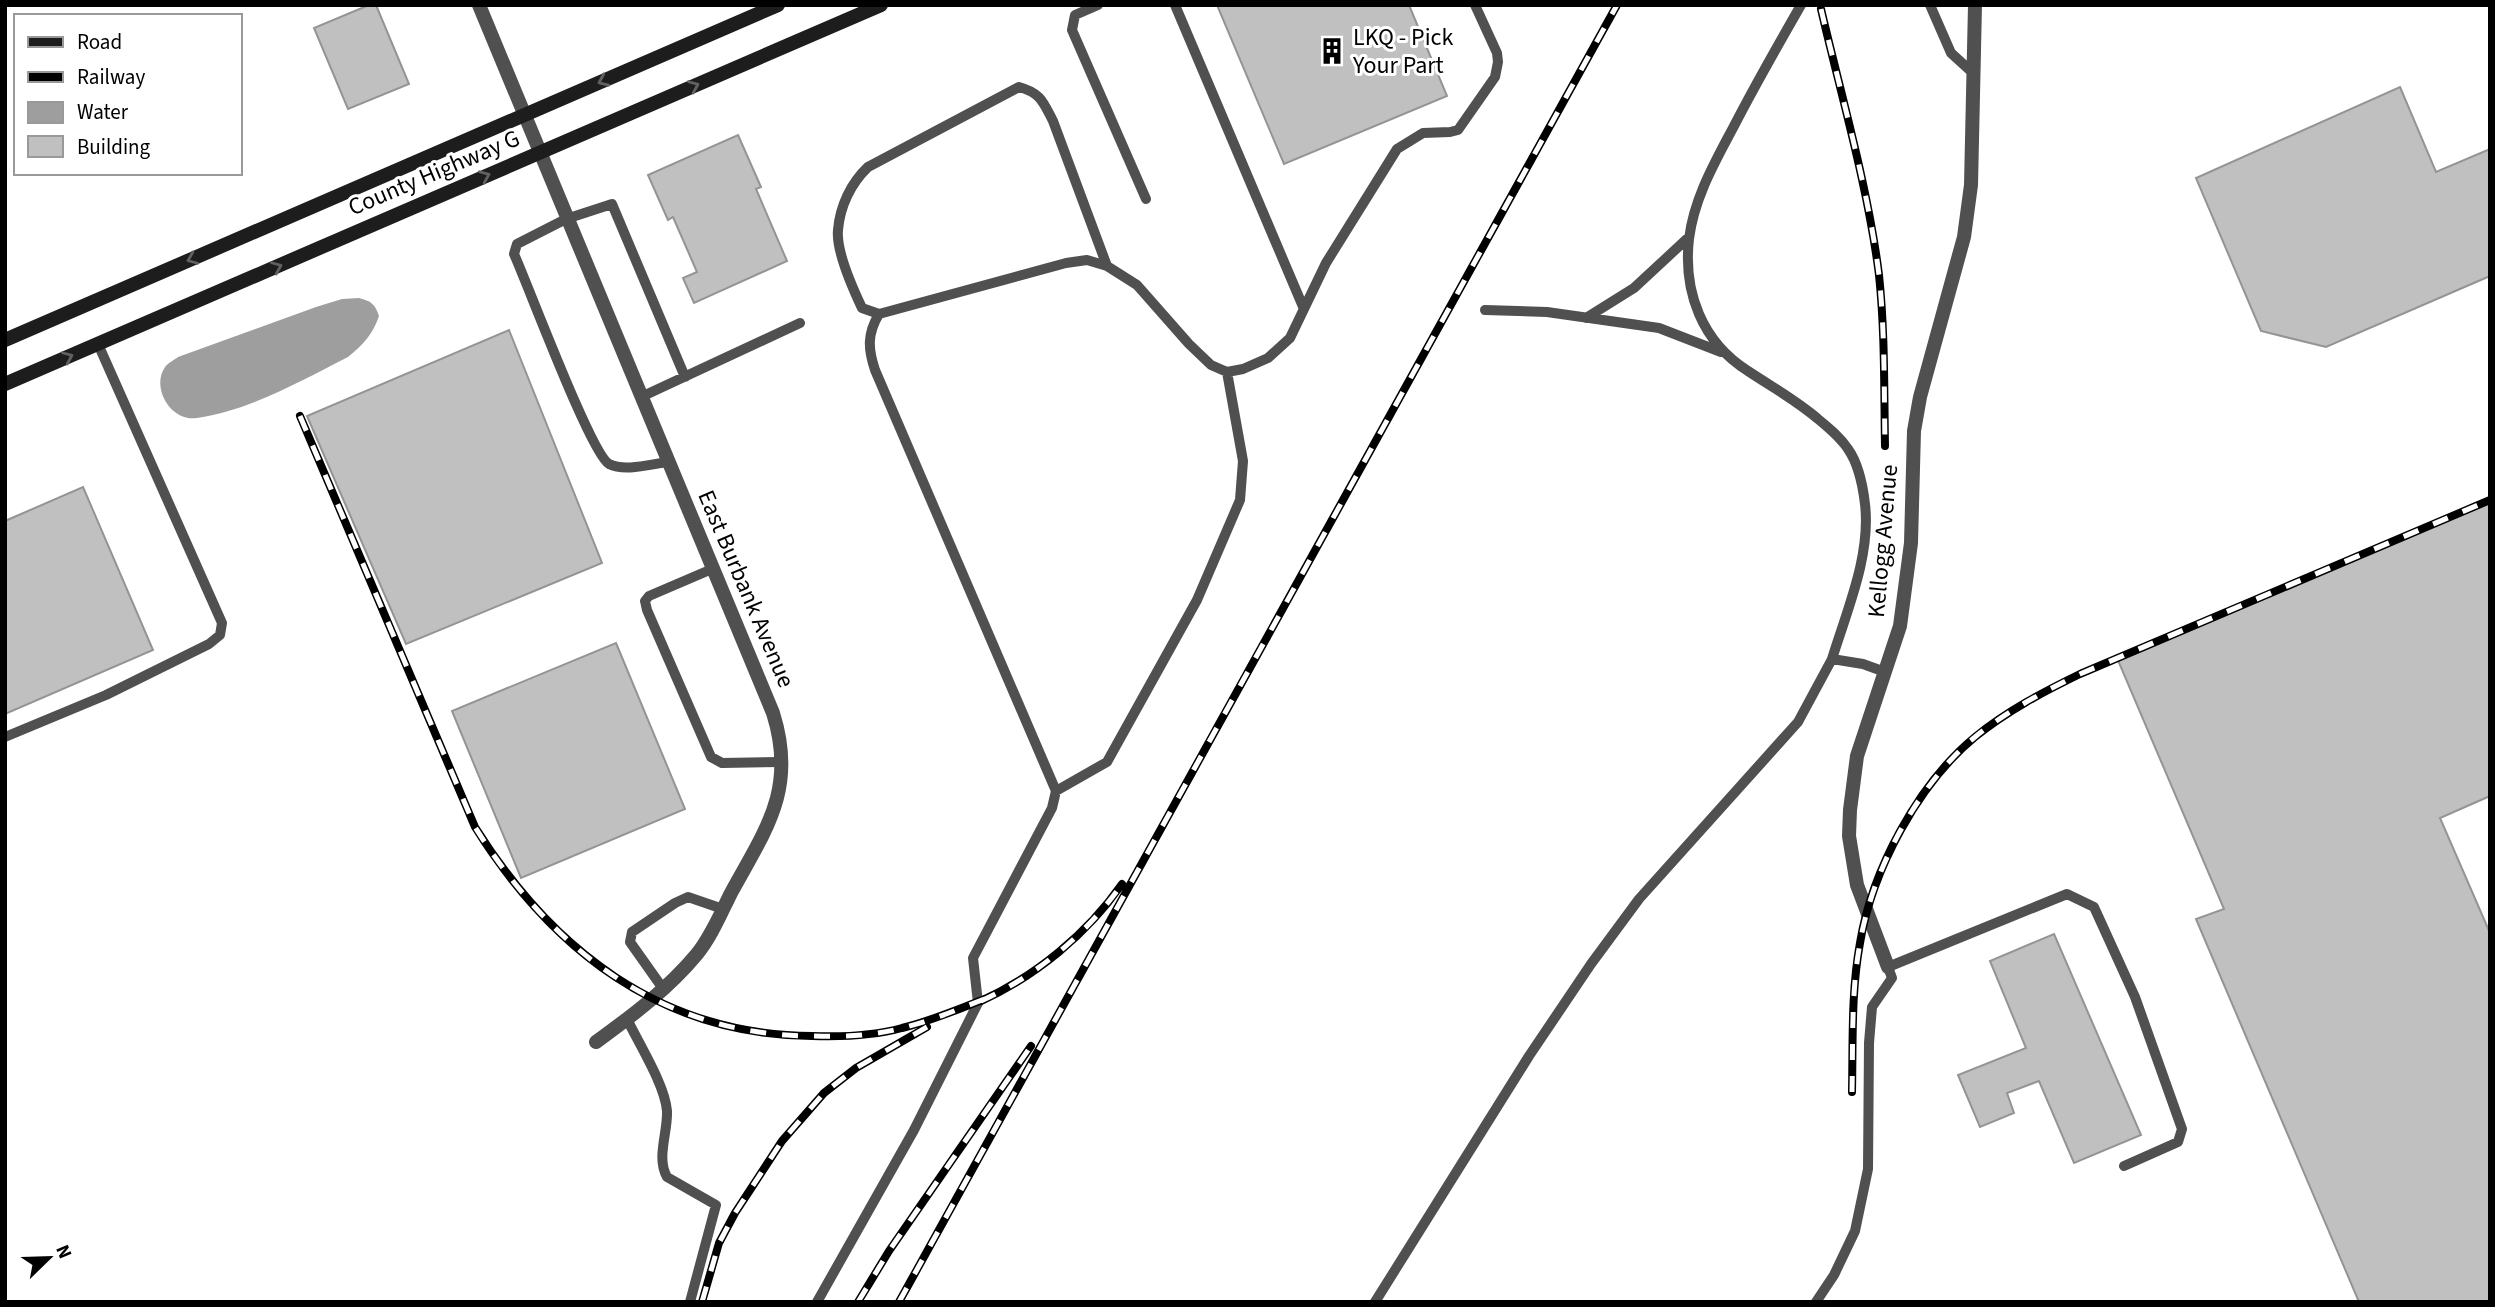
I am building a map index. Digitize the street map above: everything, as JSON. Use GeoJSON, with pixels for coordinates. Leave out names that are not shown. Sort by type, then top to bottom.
{"type":"FeatureCollection","features":[{"type":"Feature","properties":{"kind":"main road","name":"County Highway G"},"geometry":{"type":"LineString","coordinates":[[5,340],[778,5]]}},
{"type":"Feature","properties":{"kind":"main road","name":"County Highway G"},"geometry":{"type":"LineString","coordinates":[[5,384],[881,5]]}},
{"type":"Feature","properties":{"kind":"street","name":"East Burbank Avenue"},"geometry":{"type":"LineString","coordinates":[[479,5],[781,737],[783,778],[768,825],[699,952],[664,990],[596,1042]]}},
{"type":"Feature","properties":{"kind":"street","name":"Kellogg Avenue"},"geometry":{"type":"LineString","coordinates":[[1888,967],[1857,885],[1849,836],[1852,783],[1857,756],[1900,626],[1910,542],[1914,430],[1920,397],[1964,237],[1971,185],[1975,5]]}},
{"type":"Feature","properties":{"kind":"lane"},"geometry":{"type":"LineString","coordinates":[[1098,5],[1075,15],[1072,30],[1146,200]]}},
{"type":"Feature","properties":{"kind":"lane"},"geometry":{"type":"LineString","coordinates":[[1175,5],[1304,309]]}},
{"type":"Feature","properties":{"kind":"lane"},"geometry":{"type":"LineString","coordinates":[[1107,267],[1053,121],[1042,99],[1032,90],[1018,87],[868,167],[854,180],[838,232],[849,281],[862,308],[879,314],[1066,263],[1087,260],[1107,267],[1138,285],[1211,365],[1227,372],[1243,369],[1268,358],[1290,338],[1326,263],[1397,149],[1423,133],[1458,130],[1495,77],[1496,53],[1475,5]]}},
{"type":"Feature","properties":{"kind":"lane"},"geometry":{"type":"LineString","coordinates":[[1375,1302],[1529,1056],[1591,964],[1639,899],[1798,722],[1832,659],[1857,577],[1864,541],[1865,506],[1859,475],[1850,450],[1833,431],[1800,404],[1746,370],[1725,353],[1705,330],[1692,299],[1688,271],[1689,237],[1704,183],[1766,64],[1801,5]]}},
{"type":"Feature","properties":{"kind":"lane"},"geometry":{"type":"LineString","coordinates":[[1930,5],[1951,53],[1973,73]]}},
{"type":"Feature","properties":{"kind":"lane"},"geometry":{"type":"LineString","coordinates":[[668,462],[621,467],[609,464],[596,448],[514,254],[517,244],[566,219],[612,204],[685,377]]}},
{"type":"Feature","properties":{"kind":"lane"},"geometry":{"type":"LineString","coordinates":[[1586,318],[1634,288],[1689,237]]}},
{"type":"Feature","properties":{"kind":"lane"},"geometry":{"type":"LineString","coordinates":[[1485,310],[1547,312],[1660,328],[1725,353]]}},
{"type":"Feature","properties":{"kind":"lane"},"geometry":{"type":"LineString","coordinates":[[817,1302],[914,1130],[978,1003],[973,958],[1052,808],[1056,791],[875,370],[869,353],[869,339],[872,325],[879,314]]}},
{"type":"Feature","properties":{"kind":"lane"},"geometry":{"type":"LineString","coordinates":[[641,397],[800,323]]}},
{"type":"Feature","properties":{"kind":"lane"},"geometry":{"type":"LineString","coordinates":[[5,737],[106,695],[209,644],[220,635],[222,623],[98,344]]}},
{"type":"Feature","properties":{"kind":"lane"},"geometry":{"type":"LineString","coordinates":[[1056,791],[1107,762],[1196,600],[1240,500],[1243,461],[1227,372]]}},
{"type":"Feature","properties":{"kind":"lane"},"geometry":{"type":"LineString","coordinates":[[712,569],[649,596],[645,601],[647,610],[711,757],[722,763],[783,762]]}},
{"type":"Feature","properties":{"kind":"lane"},"geometry":{"type":"LineString","coordinates":[[1832,659],[1863,664],[1885,672]]}},
{"type":"Feature","properties":{"kind":"lane"},"geometry":{"type":"LineString","coordinates":[[1816,1302],[1834,1275],[1858,1219],[1868,1169],[1869,1043],[1872,1007],[1892,978],[1888,967],[2067,894],[2094,907],[2135,997],[2182,1129],[2178,1142],[2124,1167]]}},
{"type":"Feature","properties":{"kind":"lane"},"geometry":{"type":"LineString","coordinates":[[664,990],[630,942],[632,932],[688,897],[723,909]]}},
{"type":"Feature","properties":{"kind":"lane"},"geometry":{"type":"LineString","coordinates":[[627,1019],[664,1097],[667,1112],[663,1171],[667,1177],[716,1205],[690,1302]]}},
{"type":"Feature","properties":{"kind":"water"},"geometry":{"type":"Polygon","coordinates":[[[359,298],[372,304],[379,316],[367,339],[348,357],[275,394],[217,414],[187,418],[171,409],[166,402],[160,384],[161,375],[166,366],[178,357],[316,307],[342,299],[359,298]]]}},
{"type":"Feature","properties":{"kind":"building"},"geometry":{"type":"Polygon","coordinates":[[[369,5],[376,5],[409,84],[348,109],[314,28],[369,5]]]}},
{"type":"Feature","properties":{"kind":"building","name":"LKQ - Pick Your Part"},"geometry":{"type":"Polygon","coordinates":[[[1217,5],[1409,5],[1447,96],[1284,164],[1217,5]]]}},
{"type":"Feature","properties":{"kind":"building"},"geometry":{"type":"Polygon","coordinates":[[[2400,87],[2436,172],[2490,149],[2490,276],[2326,347],[2261,331],[2196,178],[2400,87]]]}},
{"type":"Feature","properties":{"kind":"building"},"geometry":{"type":"Polygon","coordinates":[[[738,135],[761,187],[756,189],[787,261],[694,303],[683,278],[697,272],[673,217],[668,220],[648,175],[738,135]]]}},
{"type":"Feature","properties":{"kind":"building"},"geometry":{"type":"Polygon","coordinates":[[[509,330],[602,563],[406,644],[307,416],[509,330]]]}},
{"type":"Feature","properties":{"kind":"building"},"geometry":{"type":"Polygon","coordinates":[[[83,487],[153,650],[5,714],[5,521],[83,487]]]}},
{"type":"Feature","properties":{"kind":"building"},"geometry":{"type":"Polygon","coordinates":[[[2490,500],[2490,796],[2440,818],[2490,933],[2490,1302],[2359,1302],[2196,919],[2224,909],[2117,658],[2490,500]]]}},
{"type":"Feature","properties":{"kind":"building"},"geometry":{"type":"Polygon","coordinates":[[[616,643],[685,809],[521,878],[452,711],[616,643]]]}},
{"type":"Feature","properties":{"kind":"building"},"geometry":{"type":"Polygon","coordinates":[[[2054,934],[2141,1135],[2074,1163],[2039,1081],[2007,1093],[2014,1113],[1980,1127],[1958,1075],[2026,1048],[1990,961],[2054,934]]]}},
{"type":"Feature","properties":{"kind":"railway"},"geometry":{"type":"LineString","coordinates":[[899,1302],[1617,5]]}},
{"type":"Feature","properties":{"kind":"railway"},"geometry":{"type":"LineString","coordinates":[[1821,9],[1861,175],[1879,275],[1885,446]]}},
{"type":"Feature","properties":{"kind":"railway"},"geometry":{"type":"LineString","coordinates":[[300,416],[475,827],[505,871],[539,911],[576,947],[616,977],[659,1002],[706,1020],[757,1032],[823,1036],[880,1033],[924,1022],[987,998]]}},
{"type":"Feature","properties":{"kind":"railway"},"geometry":{"type":"LineString","coordinates":[[1852,1092],[1855,980],[1866,915],[1875,887],[1901,830],[1917,804],[1954,756],[1975,737],[2026,702],[2080,674],[2490,500]]}},
{"type":"Feature","properties":{"kind":"railway"},"geometry":{"type":"LineString","coordinates":[[981,1001],[1021,979],[1059,952],[1093,920],[1122,884]]}},
{"type":"Feature","properties":{"kind":"railway"},"geometry":{"type":"LineString","coordinates":[[702,1302],[719,1243],[735,1213],[782,1141],[824,1093],[856,1068],[927,1027]]}},
{"type":"Feature","properties":{"kind":"railway"},"geometry":{"type":"LineString","coordinates":[[858,1302],[889,1251],[1031,1046]]}},
{"type":"Feature","properties":{"kind":"place","name":"LKQ - Pick Your Part"},"geometry":{"type":"Point","coordinates":[1332,51]}}]}
